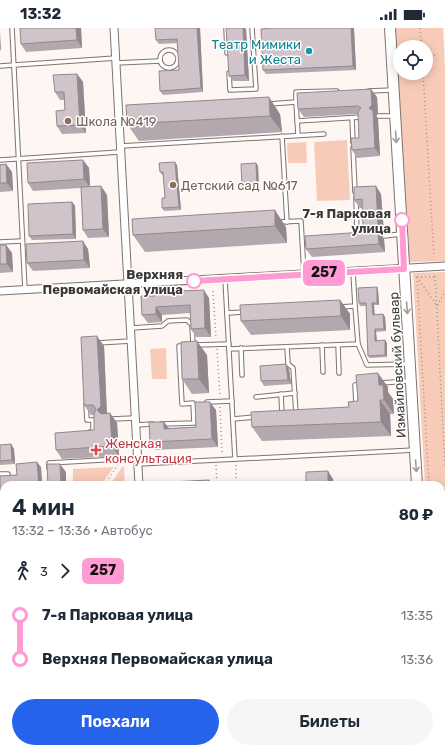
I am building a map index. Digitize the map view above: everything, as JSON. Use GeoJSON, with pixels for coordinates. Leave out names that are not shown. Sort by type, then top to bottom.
{"type":"FeatureCollection","features":[{"type":"Feature","properties":{"kind":"street"},"geometry":{"type":"LineString","coordinates":[[114,28],[122,111],[121,149],[128,231],[128,285],[139,481]]}},
{"type":"Feature","properties":{"kind":"street","name":"Измайловский бульвар"},"geometry":{"type":"LineString","coordinates":[[390,28],[417,481]]}},
{"type":"Feature","properties":{"kind":"street"},"geometry":{"type":"LineString","coordinates":[[0,291],[445,266]]}},
{"type":"Feature","properties":{"kind":"lane"},"geometry":{"type":"LineString","coordinates":[[12,28],[25,290]]}},
{"type":"Feature","properties":{"kind":"lane"},"geometry":{"type":"LineString","coordinates":[[226,28],[228,59]]}},
{"type":"Feature","properties":{"kind":"lane"},"geometry":{"type":"LineString","coordinates":[[228,67],[230,90],[256,89],[252,28]]}},
{"type":"Feature","properties":{"kind":"lane"},"geometry":{"type":"LineString","coordinates":[[171,50],[176,53],[178,58],[177,64],[173,68],[163,66],[160,60],[161,55],[165,51],[171,50]]}},
{"type":"Feature","properties":{"kind":"lane"},"geometry":{"type":"LineString","coordinates":[[0,66],[116,60],[160,60]]}},
{"type":"Feature","properties":{"kind":"lane"},"geometry":{"type":"LineString","coordinates":[[362,91],[394,90]]}},
{"type":"Feature","properties":{"kind":"lane"},"geometry":{"type":"LineString","coordinates":[[298,136],[296,92],[340,91]]}},
{"type":"Feature","properties":{"kind":"lane"},"geometry":{"type":"LineString","coordinates":[[265,104],[296,102]]}},
{"type":"Feature","properties":{"kind":"lane"},"geometry":{"type":"LineString","coordinates":[[378,116],[395,116]]}},
{"type":"Feature","properties":{"kind":"lane"},"geometry":{"type":"LineString","coordinates":[[297,121],[363,117]]}},
{"type":"Feature","properties":{"kind":"lane"},"geometry":{"type":"LineString","coordinates":[[352,118],[358,237]]}},
{"type":"Feature","properties":{"kind":"lane"},"geometry":{"type":"LineString","coordinates":[[0,160],[282,136],[324,134]]}},
{"type":"Feature","properties":{"kind":"lane"},"geometry":{"type":"LineString","coordinates":[[282,136],[287,222]]}},
{"type":"Feature","properties":{"kind":"lane"},"geometry":{"type":"LineString","coordinates":[[272,223],[301,221],[304,274]]}},
{"type":"Feature","properties":{"kind":"lane"},"geometry":{"type":"LineString","coordinates":[[384,236],[402,234]]}},
{"type":"Feature","properties":{"kind":"lane"},"geometry":{"type":"LineString","coordinates":[[350,238],[363,237]]}},
{"type":"Feature","properties":{"kind":"lane"},"geometry":{"type":"LineString","coordinates":[[302,240],[310,240]]}},
{"type":"Feature","properties":{"kind":"lane"},"geometry":{"type":"LineString","coordinates":[[0,242],[22,241]]}},
{"type":"Feature","properties":{"kind":"lane"},"geometry":{"type":"LineString","coordinates":[[353,272],[358,344],[367,365],[410,364]]}},
{"type":"Feature","properties":{"kind":"lane"},"geometry":{"type":"LineString","coordinates":[[225,279],[235,460]]}},
{"type":"Feature","properties":{"kind":"lane"},"geometry":{"type":"LineString","coordinates":[[332,308],[355,306]]}},
{"type":"Feature","properties":{"kind":"lane"},"geometry":{"type":"LineString","coordinates":[[227,313],[250,312]]}},
{"type":"Feature","properties":{"kind":"lane"},"geometry":{"type":"LineString","coordinates":[[131,328],[162,326],[168,321],[187,320],[192,325],[193,345]]}},
{"type":"Feature","properties":{"kind":"lane"},"geometry":{"type":"LineString","coordinates":[[91,343],[131,341]]}},
{"type":"Feature","properties":{"kind":"lane"},"geometry":{"type":"LineString","coordinates":[[229,344],[179,346],[182,404],[232,401]]}},
{"type":"Feature","properties":{"kind":"lane"},"geometry":{"type":"LineString","coordinates":[[229,349],[358,344]]}},
{"type":"Feature","properties":{"kind":"lane"},"geometry":{"type":"LineString","coordinates":[[322,345],[323,372]]}},
{"type":"Feature","properties":{"kind":"lane"},"geometry":{"type":"LineString","coordinates":[[338,345],[339,373]]}},
{"type":"Feature","properties":{"kind":"lane"},"geometry":{"type":"LineString","coordinates":[[287,346],[288,364],[293,368],[296,414]]}},
{"type":"Feature","properties":{"kind":"lane"},"geometry":{"type":"LineString","coordinates":[[241,348],[242,375]]}},
{"type":"Feature","properties":{"kind":"lane"},"geometry":{"type":"LineString","coordinates":[[378,383],[411,381]]}},
{"type":"Feature","properties":{"kind":"lane"},"geometry":{"type":"LineString","coordinates":[[356,410],[355,385],[363,384]]}},
{"type":"Feature","properties":{"kind":"lane"},"geometry":{"type":"LineString","coordinates":[[256,397],[278,396],[281,394],[295,393]]}},
{"type":"Feature","properties":{"kind":"lane"},"geometry":{"type":"LineString","coordinates":[[281,394],[282,415]]}},
{"type":"Feature","properties":{"kind":"lane"},"geometry":{"type":"LineString","coordinates":[[86,397],[87,420],[100,420]]}},
{"type":"Feature","properties":{"kind":"lane"},"geometry":{"type":"LineString","coordinates":[[107,419],[194,423],[193,403]]}},
{"type":"Feature","properties":{"kind":"lane"},"geometry":{"type":"LineString","coordinates":[[275,416],[303,414]]}},
{"type":"Feature","properties":{"kind":"lane"},"geometry":{"type":"LineString","coordinates":[[233,419],[261,417]]}},
{"type":"Feature","properties":{"kind":"lane"},"geometry":{"type":"LineString","coordinates":[[86,432],[93,432],[92,420]]}},
{"type":"Feature","properties":{"kind":"lane"},"geometry":{"type":"LineString","coordinates":[[49,470],[49,462],[122,459],[138,461],[235,460],[415,450]]}},
{"type":"Feature","properties":{"kind":"lane"},"geometry":{"type":"LineString","coordinates":[[0,474],[8,474]]}},
{"type":"Feature","properties":{"kind":"path"},"geometry":{"type":"LineString","coordinates":[[420,28],[421,40]]}},
{"type":"Feature","properties":{"kind":"path"},"geometry":{"type":"LineString","coordinates":[[433,55],[438,55]]}},
{"type":"Feature","properties":{"kind":"path"},"geometry":{"type":"LineString","coordinates":[[423,80],[434,257]]}},
{"type":"Feature","properties":{"kind":"path"},"geometry":{"type":"LineString","coordinates":[[417,277],[435,277],[445,466]]}},
{"type":"Feature","properties":{"kind":"path"},"geometry":{"type":"LineString","coordinates":[[417,277],[437,306]]}},
{"type":"Feature","properties":{"kind":"path"},"geometry":{"type":"LineString","coordinates":[[417,277],[429,481]]}},
{"type":"Feature","properties":{"kind":"path"},"geometry":{"type":"LineString","coordinates":[[213,290],[222,459]]}},
{"type":"Feature","properties":{"kind":"path"},"geometry":{"type":"LineString","coordinates":[[437,306],[445,292]]}},
{"type":"Feature","properties":{"kind":"path"},"geometry":{"type":"LineString","coordinates":[[107,481],[122,459]]}},
{"type":"Feature","properties":{"kind":"path"},"geometry":{"type":"LineString","coordinates":[[215,460],[217,481]]}},
{"type":"Feature","properties":{"kind":"path"},"geometry":{"type":"LineString","coordinates":[[235,460],[236,481]]}},
{"type":"Feature","properties":{"kind":"shaded area"},"geometry":{"type":"Polygon","coordinates":[[[393,28],[443,28],[445,69],[445,261],[408,261],[396,80],[433,80],[433,40],[394,40],[393,28]]]}},
{"type":"Feature","properties":{"kind":"shaded area"},"geometry":{"type":"Polygon","coordinates":[[[347,140],[350,200],[317,201],[314,142],[347,140]]]}},
{"type":"Feature","properties":{"kind":"shaded area"},"geometry":{"type":"Polygon","coordinates":[[[306,142],[307,163],[288,163],[287,143],[306,142]]]}},
{"type":"Feature","properties":{"kind":"shaded area"},"geometry":{"type":"Polygon","coordinates":[[[445,272],[445,481],[425,481],[413,273],[445,272]]]}},
{"type":"Feature","properties":{"kind":"shaded area"},"geometry":{"type":"Polygon","coordinates":[[[166,348],[167,379],[152,379],[150,349],[166,348]]]}},
{"type":"Feature","properties":{"kind":"shaded area"},"geometry":{"type":"Polygon","coordinates":[[[114,467],[104,481],[73,481],[73,469],[114,467]]]}},
{"type":"Feature","properties":{"kind":"shaded area"},"geometry":{"type":"Polygon","coordinates":[[[122,467],[124,467],[125,481],[113,481],[122,467]]]}},
{"type":"Feature","properties":{"kind":"building"},"geometry":{"type":"Polygon","coordinates":[[[20,28],[76,28],[77,40],[21,44],[20,28]]]}},
{"type":"Feature","properties":{"kind":"building"},"geometry":{"type":"Polygon","coordinates":[[[155,28],[197,28],[201,88],[160,91],[159,71],[179,70],[177,39],[156,40],[155,28]]]}},
{"type":"Feature","properties":{"kind":"building"},"geometry":{"type":"Polygon","coordinates":[[[226,28],[243,28],[245,75],[229,76],[226,28]]]}},
{"type":"Feature","properties":{"kind":"building"},"geometry":{"type":"Polygon","coordinates":[[[351,28],[353,66],[263,70],[261,29],[351,28]]]}},
{"type":"Feature","properties":{"kind":"building"},"geometry":{"type":"Polygon","coordinates":[[[77,74],[80,125],[57,126],[56,111],[65,110],[64,92],[55,92],[53,75],[77,74]]]}},
{"type":"Feature","properties":{"kind":"building"},"geometry":{"type":"Polygon","coordinates":[[[371,89],[372,105],[369,108],[373,111],[375,148],[352,150],[351,138],[359,138],[358,112],[361,108],[358,106],[298,109],[297,93],[371,89]]]}},
{"type":"Feature","properties":{"kind":"building"},"geometry":{"type":"Polygon","coordinates":[[[269,97],[270,116],[127,124],[126,105],[269,97]]]}},
{"type":"Feature","properties":{"kind":"building"},"geometry":{"type":"Polygon","coordinates":[[[83,160],[84,179],[28,183],[27,163],[83,160]]]}},
{"type":"Feature","properties":{"kind":"building"},"geometry":{"type":"Polygon","coordinates":[[[175,162],[179,207],[162,208],[162,198],[165,198],[163,172],[160,172],[159,163],[175,162]]]}},
{"type":"Feature","properties":{"kind":"building"},"geometry":{"type":"Polygon","coordinates":[[[256,163],[257,186],[242,187],[241,164],[256,163]]]}},
{"type":"Feature","properties":{"kind":"building"},"geometry":{"type":"Polygon","coordinates":[[[6,164],[7,183],[0,183],[0,165],[6,164]]]}},
{"type":"Feature","properties":{"kind":"building"},"geometry":{"type":"Polygon","coordinates":[[[101,186],[103,229],[83,230],[81,187],[101,186]]]}},
{"type":"Feature","properties":{"kind":"building"},"geometry":{"type":"Polygon","coordinates":[[[376,186],[378,225],[375,228],[378,231],[379,244],[306,249],[305,236],[365,232],[367,229],[363,226],[362,199],[354,200],[354,187],[376,186]]]}},
{"type":"Feature","properties":{"kind":"building"},"geometry":{"type":"Polygon","coordinates":[[[72,202],[73,234],[29,236],[28,204],[72,202]]]}},
{"type":"Feature","properties":{"kind":"building"},"geometry":{"type":"Polygon","coordinates":[[[275,210],[275,226],[133,235],[132,219],[275,210]]]}},
{"type":"Feature","properties":{"kind":"building"},"geometry":{"type":"Polygon","coordinates":[[[83,241],[84,260],[27,263],[26,244],[83,241]]]}},
{"type":"Feature","properties":{"kind":"building"},"geometry":{"type":"Polygon","coordinates":[[[0,245],[6,245],[7,264],[0,264],[0,245]]]}},
{"type":"Feature","properties":{"kind":"building"},"geometry":{"type":"Polygon","coordinates":[[[377,287],[377,303],[372,303],[373,315],[383,314],[384,329],[375,329],[375,341],[385,340],[385,355],[368,356],[366,303],[359,303],[358,288],[377,287]]]}},
{"type":"Feature","properties":{"kind":"building"},"geometry":{"type":"Polygon","coordinates":[[[204,290],[205,328],[191,329],[190,305],[156,307],[156,314],[142,315],[141,296],[155,296],[155,292],[204,290]]]}},
{"type":"Feature","properties":{"kind":"building"},"geometry":{"type":"Polygon","coordinates":[[[340,300],[341,316],[241,321],[240,305],[340,300]]]}},
{"type":"Feature","properties":{"kind":"building"},"geometry":{"type":"Polygon","coordinates":[[[97,336],[101,406],[97,410],[101,414],[110,413],[112,446],[56,450],[55,433],[94,430],[94,414],[96,409],[93,405],[84,405],[81,337],[97,336]]]}},
{"type":"Feature","properties":{"kind":"building"},"geometry":{"type":"Polygon","coordinates":[[[197,341],[199,379],[182,379],[181,342],[197,341]]]}},
{"type":"Feature","properties":{"kind":"building"},"geometry":{"type":"Polygon","coordinates":[[[286,364],[288,380],[261,381],[260,366],[286,364]]]}},
{"type":"Feature","properties":{"kind":"building"},"geometry":{"type":"Polygon","coordinates":[[[378,373],[379,385],[383,385],[384,400],[380,400],[381,422],[252,427],[251,412],[349,407],[348,402],[358,401],[356,375],[378,373]]]}},
{"type":"Feature","properties":{"kind":"building"},"geometry":{"type":"Polygon","coordinates":[[[195,402],[210,402],[212,439],[150,442],[149,422],[164,422],[164,429],[196,427],[195,402]]]}},
{"type":"Feature","properties":{"kind":"building"},"geometry":{"type":"Polygon","coordinates":[[[11,444],[12,460],[0,461],[0,445],[11,444]]]}},
{"type":"Feature","properties":{"kind":"building"},"geometry":{"type":"Polygon","coordinates":[[[37,462],[39,481],[0,481],[0,476],[17,475],[16,464],[37,462]]]}},
{"type":"Feature","properties":{"kind":"building"},"geometry":{"type":"Polygon","coordinates":[[[47,464],[60,464],[61,481],[48,481],[47,464]]]}},
{"type":"Feature","properties":{"kind":"building"},"geometry":{"type":"Polygon","coordinates":[[[328,471],[328,481],[306,481],[306,472],[328,471]]]}},
{"type":"Feature","properties":{"kind":"bus line","name":"257"},"geometry":{"type":"LineString","coordinates":[[194,281],[404,269],[402,220]]}},
{"type":"Feature","properties":{"kind":"place","name":"Театр Мимики и Жеста"},"geometry":{"type":"Point","coordinates":[309,51]}},
{"type":"Feature","properties":{"kind":"place","name":"Школа №419"},"geometry":{"type":"Point","coordinates":[68,121]}},
{"type":"Feature","properties":{"kind":"place","name":"Детский сад №617"},"geometry":{"type":"Point","coordinates":[173,185]}},
{"type":"Feature","properties":{"kind":"place","name":"7-я Парковая улица"},"geometry":{"type":"Point","coordinates":[402,220]}},
{"type":"Feature","properties":{"kind":"place","name":"Верхняя Первомайская улица"},"geometry":{"type":"Point","coordinates":[194,281]}},
{"type":"Feature","properties":{"kind":"place","name":"Женская консультация"},"geometry":{"type":"Point","coordinates":[96,450]}}]}
